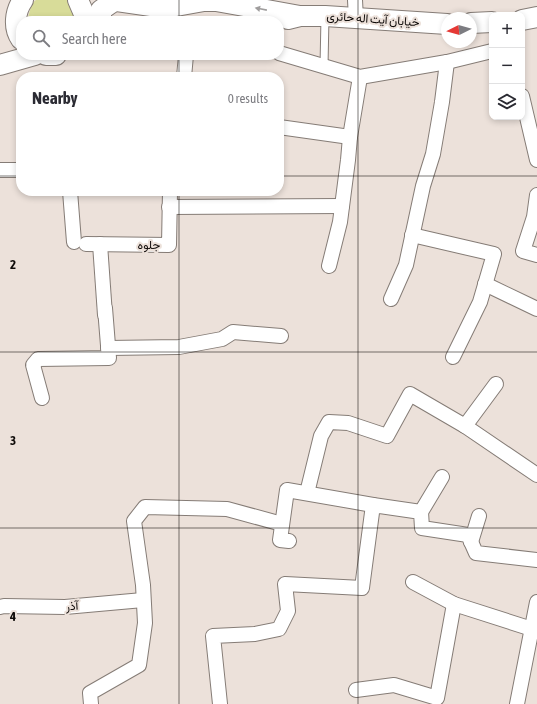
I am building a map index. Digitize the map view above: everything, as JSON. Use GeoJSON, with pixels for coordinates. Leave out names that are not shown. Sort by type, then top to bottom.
{"type":"FeatureCollection","features":[{"type":"Feature","properties":{"kind":"main road"},"geometry":{"type":"LineString","coordinates":[[16,32],[8,22],[23,0]]}},
{"type":"Feature","properties":{"kind":"main road"},"geometry":{"type":"LineString","coordinates":[[78,0],[84,16]]}},
{"type":"Feature","properties":{"kind":"main road"},"geometry":{"type":"LineString","coordinates":[[100,16],[101,10],[112,0],[165,8],[204,1],[216,1],[236,13],[300,16]]}},
{"type":"Feature","properties":{"kind":"main road","name":"خیابان آیت اله حائری"},"geometry":{"type":"LineString","coordinates":[[300,16],[325,16],[355,9],[441,23]]}},
{"type":"Feature","properties":{"kind":"main road"},"geometry":{"type":"LineString","coordinates":[[284,20],[300,16]]}},
{"type":"Feature","properties":{"kind":"main road"},"geometry":{"type":"LineString","coordinates":[[525,19],[537,17]]}},
{"type":"Feature","properties":{"kind":"main road"},"geometry":{"type":"LineString","coordinates":[[477,23],[489,22]]}},
{"type":"Feature","properties":{"kind":"main road"},"geometry":{"type":"LineString","coordinates":[[0,65],[18,60]]}},
{"type":"Feature","properties":{"kind":"street"},"geometry":{"type":"LineString","coordinates":[[284,55],[360,77],[447,62],[489,52]]}},
{"type":"Feature","properties":{"kind":"street"},"geometry":{"type":"LineString","coordinates":[[184,72],[186,60]]}},
{"type":"Feature","properties":{"kind":"street"},"geometry":{"type":"LineString","coordinates":[[391,299],[406,265],[412,234],[433,154],[447,62]]}},
{"type":"Feature","properties":{"kind":"street"},"geometry":{"type":"LineString","coordinates":[[329,266],[340,222],[350,137],[360,77]]}},
{"type":"Feature","properties":{"kind":"street"},"geometry":{"type":"LineString","coordinates":[[525,109],[537,160]]}},
{"type":"Feature","properties":{"kind":"street"},"geometry":{"type":"LineString","coordinates":[[284,128],[350,137]]}},
{"type":"Feature","properties":{"kind":"street"},"geometry":{"type":"LineString","coordinates":[[0,170],[16,170]]}},
{"type":"Feature","properties":{"kind":"street"},"geometry":{"type":"LineString","coordinates":[[537,195],[534,217],[523,251],[537,255]]}},
{"type":"Feature","properties":{"kind":"street"},"geometry":{"type":"LineString","coordinates":[[72,196],[87,244],[105,312],[109,353]]}},
{"type":"Feature","properties":{"kind":"street","name":"جلوه"},"geometry":{"type":"LineString","coordinates":[[87,244],[169,245],[170,196]]}},
{"type":"Feature","properties":{"kind":"street"},"geometry":{"type":"LineString","coordinates":[[169,207],[342,206]]}},
{"type":"Feature","properties":{"kind":"street"},"geometry":{"type":"LineString","coordinates":[[412,234],[494,254],[480,302],[453,357]]}},
{"type":"Feature","properties":{"kind":"street"},"geometry":{"type":"LineString","coordinates":[[485,284],[537,309]]}},
{"type":"Feature","properties":{"kind":"street"},"geometry":{"type":"LineString","coordinates":[[42,398],[33,365],[38,359],[179,347],[222,338],[233,332],[281,336]]}},
{"type":"Feature","properties":{"kind":"street"},"geometry":{"type":"LineString","coordinates":[[465,426],[496,384]]}},
{"type":"Feature","properties":{"kind":"street"},"geometry":{"type":"LineString","coordinates":[[308,493],[321,436],[329,422],[348,423],[387,436],[410,394],[465,426],[537,475]]}},
{"type":"Feature","properties":{"kind":"street"},"geometry":{"type":"LineString","coordinates":[[442,477],[421,512],[422,528],[468,535],[476,553],[537,560]]}},
{"type":"Feature","properties":{"kind":"street"},"geometry":{"type":"LineString","coordinates":[[289,541],[280,540],[287,490],[421,512]]}},
{"type":"Feature","properties":{"kind":"street"},"geometry":{"type":"LineString","coordinates":[[220,704],[214,636],[255,634],[279,629],[288,611],[285,584],[362,588],[373,505]]}},
{"type":"Feature","properties":{"kind":"street"},"geometry":{"type":"LineString","coordinates":[[90,704],[90,693],[139,666],[145,623],[134,521],[145,507],[227,509],[282,524]]}},
{"type":"Feature","properties":{"kind":"street"},"geometry":{"type":"LineString","coordinates":[[471,542],[479,516]]}},
{"type":"Feature","properties":{"kind":"street"},"geometry":{"type":"LineString","coordinates":[[413,582],[454,604],[532,629]]}},
{"type":"Feature","properties":{"kind":"street","name":"آذر"},"geometry":{"type":"LineString","coordinates":[[0,607],[65,607],[143,600]]}},
{"type":"Feature","properties":{"kind":"street"},"geometry":{"type":"LineString","coordinates":[[521,703],[537,602]]}},
{"type":"Feature","properties":{"kind":"street"},"geometry":{"type":"LineString","coordinates":[[356,690],[394,685],[438,698],[454,604]]}},
{"type":"Feature","properties":{"kind":"lane"},"geometry":{"type":"LineString","coordinates":[[324,66],[325,16]]}},
{"type":"Feature","properties":{"kind":"green space"},"geometry":{"type":"Polygon","coordinates":[[[36,0],[68,0],[72,3],[75,16],[28,16],[32,3],[36,0]]]}}]}
